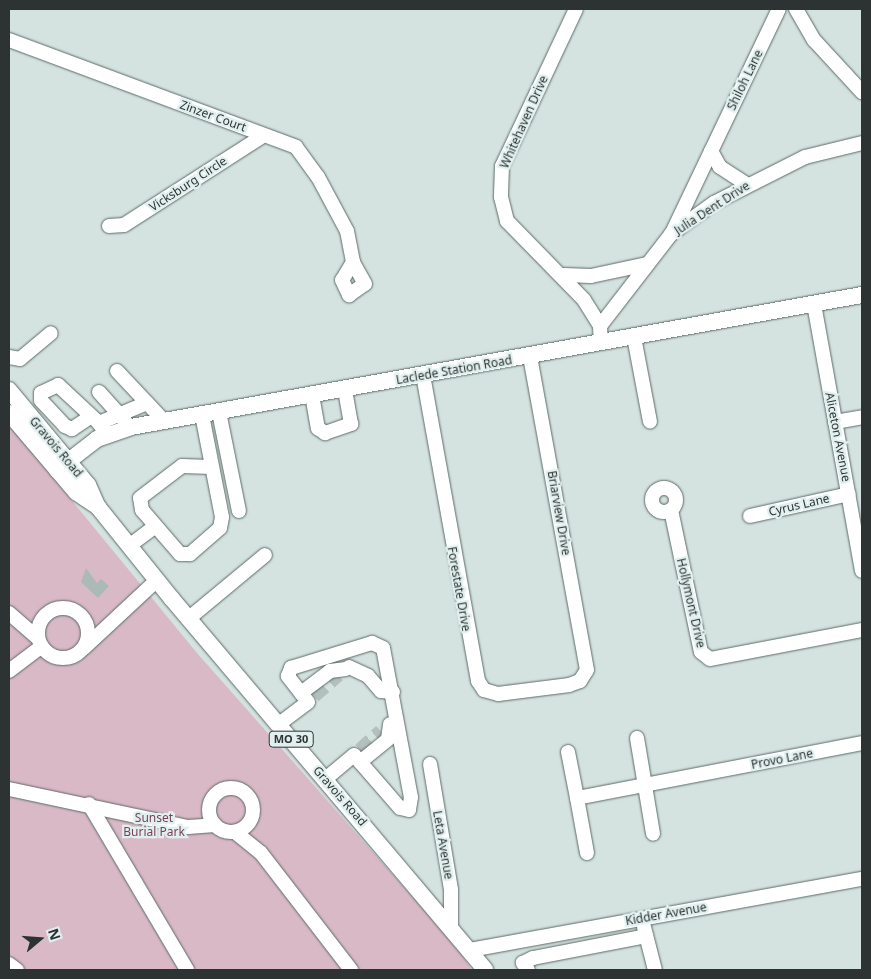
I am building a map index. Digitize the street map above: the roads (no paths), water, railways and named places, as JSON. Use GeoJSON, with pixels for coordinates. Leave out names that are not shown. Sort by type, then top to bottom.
{"type":"FeatureCollection","features":[{"type":"Feature","properties":{"kind":"main road","name":"Laclede Station Road"},"geometry":{"type":"LineString","coordinates":[[63,465],[90,443],[98,425],[126,421],[165,422],[202,416],[862,295]]}},
{"type":"Feature","properties":{"kind":"main road","name":"Gravois Road"},"geometry":{"type":"LineString","coordinates":[[9,390],[53,442],[76,492],[98,507],[188,618],[452,926],[485,970]]}},
{"type":"Feature","properties":{"kind":"main road","name":"Gravois Road"},"geometry":{"type":"LineString","coordinates":[[9,413],[63,465]]}},
{"type":"Feature","properties":{"kind":"main road"},"geometry":{"type":"LineString","coordinates":[[53,442],[90,443]]}},
{"type":"Feature","properties":{"kind":"street","name":"Whitehaven Drive"},"geometry":{"type":"LineString","coordinates":[[576,9],[502,166],[500,197],[507,221],[547,266],[564,275],[600,326]]}},
{"type":"Feature","properties":{"kind":"street","name":"Shiloh Lane"},"geometry":{"type":"LineString","coordinates":[[672,234],[780,9]]}},
{"type":"Feature","properties":{"kind":"street"},"geometry":{"type":"LineString","coordinates":[[796,9],[814,40],[862,92]]}},
{"type":"Feature","properties":{"kind":"street","name":"Zinzer Court"},"geometry":{"type":"LineString","coordinates":[[9,40],[296,147],[318,177],[347,232],[353,262]]}},
{"type":"Feature","properties":{"kind":"street","name":"Vicksburg Circle"},"geometry":{"type":"LineString","coordinates":[[109,226],[124,225],[264,135]]}},
{"type":"Feature","properties":{"kind":"street","name":"Julia Dent Drive"},"geometry":{"type":"LineString","coordinates":[[600,326],[672,234],[746,184],[805,157],[862,143]]}},
{"type":"Feature","properties":{"kind":"street"},"geometry":{"type":"LineString","coordinates":[[711,151],[720,167],[746,184]]}},
{"type":"Feature","properties":{"kind":"street"},"geometry":{"type":"LineString","coordinates":[[564,275],[591,276],[647,264]]}},
{"type":"Feature","properties":{"kind":"street","name":"Aliceton Avenue"},"geometry":{"type":"LineString","coordinates":[[814,304],[862,571]]}},
{"type":"Feature","properties":{"kind":"street"},"geometry":{"type":"LineString","coordinates":[[600,326],[601,343]]}},
{"type":"Feature","properties":{"kind":"street"},"geometry":{"type":"LineString","coordinates":[[9,357],[20,359],[51,333]]}},
{"type":"Feature","properties":{"kind":"street"},"geometry":{"type":"LineString","coordinates":[[634,337],[650,422]]}},
{"type":"Feature","properties":{"kind":"street","name":"Briarview Drive"},"geometry":{"type":"LineString","coordinates":[[530,356],[587,670]]}},
{"type":"Feature","properties":{"kind":"street"},"geometry":{"type":"LineString","coordinates":[[117,371],[165,422]]}},
{"type":"Feature","properties":{"kind":"street","name":"Forestate Drive"},"geometry":{"type":"LineString","coordinates":[[423,375],[478,681],[484,690],[498,694],[569,685],[580,681],[587,670]]}},
{"type":"Feature","properties":{"kind":"street"},"geometry":{"type":"LineString","coordinates":[[58,385],[98,425],[72,429],[41,400],[41,393],[58,385]]}},
{"type":"Feature","properties":{"kind":"street"},"geometry":{"type":"LineString","coordinates":[[312,396],[318,428],[325,433],[351,424],[345,390]]}},
{"type":"Feature","properties":{"kind":"street"},"geometry":{"type":"LineString","coordinates":[[99,392],[126,421],[147,403]]}},
{"type":"Feature","properties":{"kind":"street"},"geometry":{"type":"LineString","coordinates":[[26,411],[41,400]]}},
{"type":"Feature","properties":{"kind":"street"},"geometry":{"type":"LineString","coordinates":[[219,412],[239,511]]}},
{"type":"Feature","properties":{"kind":"street"},"geometry":{"type":"LineString","coordinates":[[202,416],[212,467],[220,528],[190,554],[180,554],[154,527],[142,510],[140,498],[182,466],[212,467]]}},
{"type":"Feature","properties":{"kind":"street"},"geometry":{"type":"LineString","coordinates":[[835,422],[862,417]]}},
{"type":"Feature","properties":{"kind":"street","name":"Cyrus Lane"},"geometry":{"type":"LineString","coordinates":[[750,516],[849,494]]}},
{"type":"Feature","properties":{"kind":"street","name":"Hollymont Drive"},"geometry":{"type":"LineString","coordinates":[[671,510],[701,652],[710,659],[862,630]]}},
{"type":"Feature","properties":{"kind":"street"},"geometry":{"type":"LineString","coordinates":[[129,546],[154,527]]}},
{"type":"Feature","properties":{"kind":"street"},"geometry":{"type":"LineString","coordinates":[[188,618],[265,555]]}},
{"type":"Feature","properties":{"kind":"street"},"geometry":{"type":"LineString","coordinates":[[9,613],[40,642],[62,658],[84,648],[157,580]]}},
{"type":"Feature","properties":{"kind":"street"},"geometry":{"type":"LineString","coordinates":[[9,671],[40,642],[45,614],[69,608],[87,624],[84,648]]}},
{"type":"Feature","properties":{"kind":"street"},"geometry":{"type":"LineString","coordinates":[[307,697],[288,676],[291,668],[372,643],[383,648],[393,692],[388,739],[358,756],[325,779]]}},
{"type":"Feature","properties":{"kind":"street"},"geometry":{"type":"LineString","coordinates":[[345,651],[345,670]]}},
{"type":"Feature","properties":{"kind":"street"},"geometry":{"type":"LineString","coordinates":[[278,724],[307,697],[330,671],[345,670],[368,676],[381,691],[393,692]]}},
{"type":"Feature","properties":{"kind":"street"},"geometry":{"type":"LineString","coordinates":[[358,756],[400,808],[409,810],[411,797],[390,724]]}},
{"type":"Feature","properties":{"kind":"street"},"geometry":{"type":"LineString","coordinates":[[637,738],[652,834]]}},
{"type":"Feature","properties":{"kind":"street","name":"Provo Lane"},"geometry":{"type":"LineString","coordinates":[[577,798],[862,743]]}},
{"type":"Feature","properties":{"kind":"street"},"geometry":{"type":"LineString","coordinates":[[568,752],[587,853]]}},
{"type":"Feature","properties":{"kind":"street","name":"Leta Avenue"},"geometry":{"type":"LineString","coordinates":[[430,764],[451,890],[452,926]]}},
{"type":"Feature","properties":{"kind":"street"},"geometry":{"type":"LineString","coordinates":[[215,825],[209,813],[211,800],[221,790],[234,788],[246,794],[253,806],[251,820],[235,832]]}},
{"type":"Feature","properties":{"kind":"street"},"geometry":{"type":"LineString","coordinates":[[9,789],[89,804],[188,826],[215,825],[235,832],[261,853],[351,970]]}},
{"type":"Feature","properties":{"kind":"street"},"geometry":{"type":"LineString","coordinates":[[89,804],[187,970]]}},
{"type":"Feature","properties":{"kind":"street","name":"Kidder Avenue"},"geometry":{"type":"LineString","coordinates":[[470,950],[862,879]]}},
{"type":"Feature","properties":{"kind":"street"},"geometry":{"type":"LineString","coordinates":[[641,919],[654,970]]}},
{"type":"Feature","properties":{"kind":"street"},"geometry":{"type":"LineString","coordinates":[[528,970],[523,963],[533,958],[646,936]]}},
{"type":"Feature","properties":{"kind":"street"},"geometry":{"type":"LineString","coordinates":[[9,964],[17,970]]}},
{"type":"Feature","properties":{"kind":"tunnel"},"geometry":{"type":"LineString","coordinates":[[314,696],[338,675]]}},
{"type":"Feature","properties":{"kind":"tunnel"},"geometry":{"type":"LineString","coordinates":[[360,750],[381,731]]}},
{"type":"Feature","properties":{"kind":"park label","name":"Sunset Burial Park"},"geometry":{"type":"Point","coordinates":[154,825]}}]}
